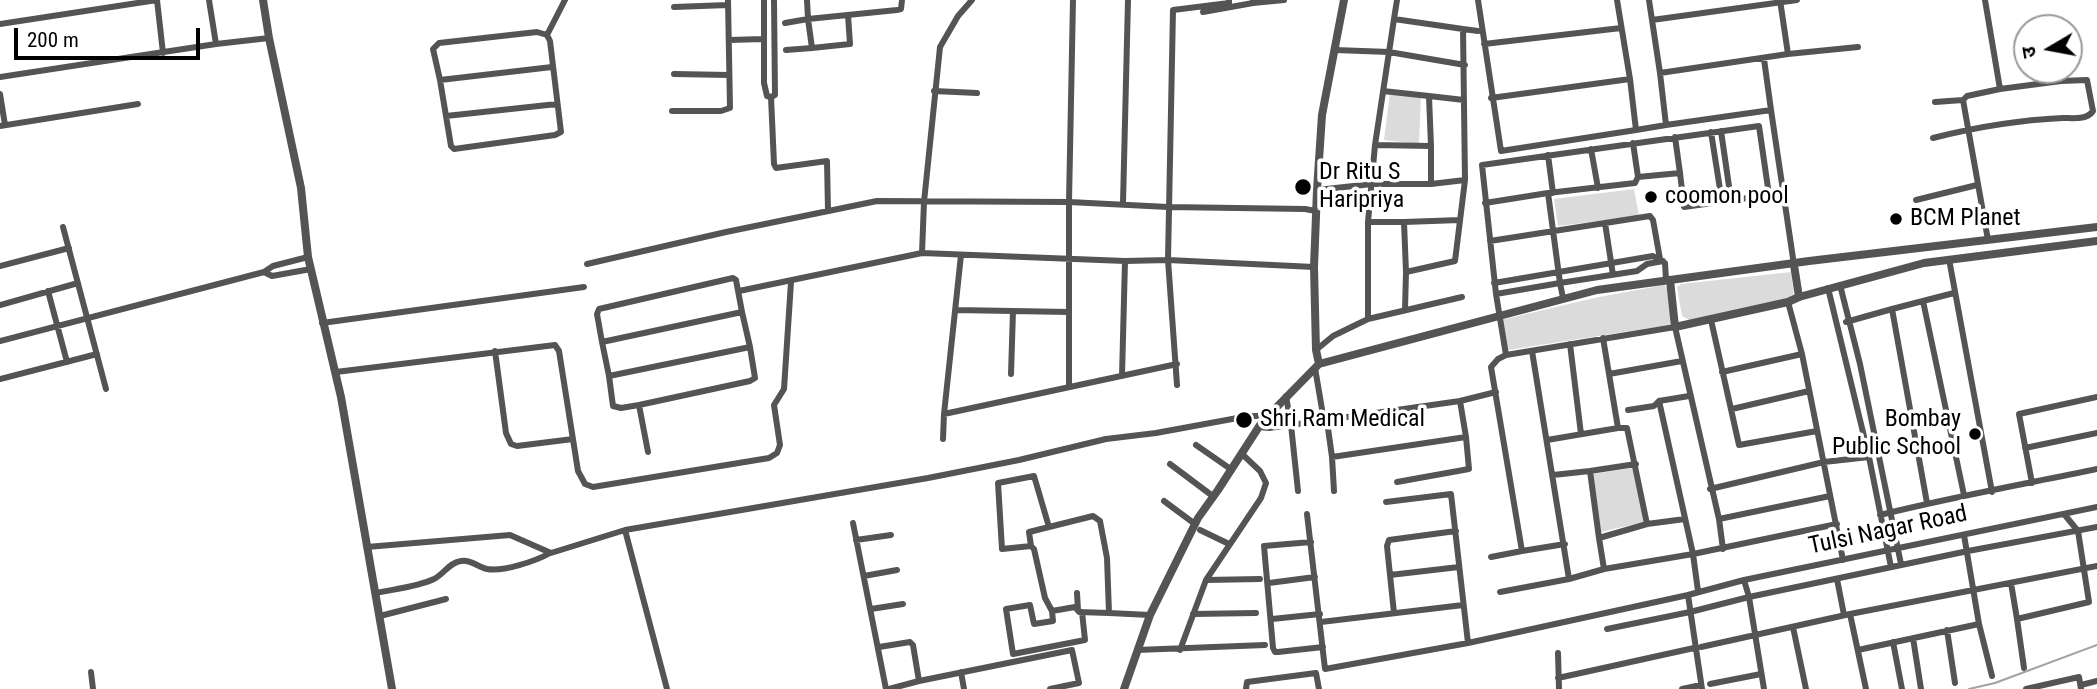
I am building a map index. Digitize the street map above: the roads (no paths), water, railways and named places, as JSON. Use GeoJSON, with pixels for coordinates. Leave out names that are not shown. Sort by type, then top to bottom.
{"type":"FeatureCollection","features":[{"type":"Feature","properties":{"kind":"street"},"geometry":{"type":"LineString","coordinates":[[0,24],[157,0],[163,53]]}},
{"type":"Feature","properties":{"kind":"street"},"geometry":{"type":"LineString","coordinates":[[209,0],[215,44]]}},
{"type":"Feature","properties":{"kind":"street"},"geometry":{"type":"LineString","coordinates":[[263,0],[301,188],[308,257],[336,372],[392,689]]}},
{"type":"Feature","properties":{"kind":"street"},"geometry":{"type":"LineString","coordinates":[[547,34],[565,0]]}},
{"type":"Feature","properties":{"kind":"street"},"geometry":{"type":"LineString","coordinates":[[764,0],[765,91],[767,96],[771,97]]}},
{"type":"Feature","properties":{"kind":"street"},"geometry":{"type":"LineString","coordinates":[[771,97],[775,95],[774,0]]}},
{"type":"Feature","properties":{"kind":"street"},"geometry":{"type":"LineString","coordinates":[[807,0],[812,48]]}},
{"type":"Feature","properties":{"kind":"street"},"geometry":{"type":"LineString","coordinates":[[785,23],[900,10],[902,0]]}},
{"type":"Feature","properties":{"kind":"street"},"geometry":{"type":"LineString","coordinates":[[922,253],[924,202],[940,47],[958,16],[972,0]]}},
{"type":"Feature","properties":{"kind":"street"},"geometry":{"type":"LineString","coordinates":[[1069,387],[1068,257],[1073,0]]}},
{"type":"Feature","properties":{"kind":"street"},"geometry":{"type":"LineString","coordinates":[[1123,203],[1128,0]]}},
{"type":"Feature","properties":{"kind":"street"},"geometry":{"type":"LineString","coordinates":[[1177,385],[1168,260],[1173,10],[1229,3],[1229,0]]}},
{"type":"Feature","properties":{"kind":"street"},"geometry":{"type":"LineString","coordinates":[[1203,12],[1253,2],[1284,0]]}},
{"type":"Feature","properties":{"kind":"street"},"geometry":{"type":"LineString","coordinates":[[1334,491],[1332,457],[1317,366],[1314,267],[1322,115],[1344,0]]}},
{"type":"Feature","properties":{"kind":"street"},"geometry":{"type":"LineString","coordinates":[[1368,319],[1368,222],[1375,145],[1397,0]]}},
{"type":"Feature","properties":{"kind":"street"},"geometry":{"type":"LineString","coordinates":[[1478,0],[1501,151],[1770,110]]}},
{"type":"Feature","properties":{"kind":"street"},"geometry":{"type":"LineString","coordinates":[[1617,0],[1636,130]]}},
{"type":"Feature","properties":{"kind":"street"},"geometry":{"type":"LineString","coordinates":[[1649,0],[1667,125]]}},
{"type":"Feature","properties":{"kind":"street"},"geometry":{"type":"LineString","coordinates":[[1652,20],[1797,0]]}},
{"type":"Feature","properties":{"kind":"street"},"geometry":{"type":"LineString","coordinates":[[1985,0],[2000,89]]}},
{"type":"Feature","properties":{"kind":"street"},"geometry":{"type":"LineString","coordinates":[[1780,1],[1788,54]]}},
{"type":"Feature","properties":{"kind":"street"},"geometry":{"type":"LineString","coordinates":[[672,111],[721,111],[730,108],[728,2],[674,6]]}},
{"type":"Feature","properties":{"kind":"street"},"geometry":{"type":"LineString","coordinates":[[786,50],[850,44],[848,15]]}},
{"type":"Feature","properties":{"kind":"street"},"geometry":{"type":"LineString","coordinates":[[1394,19],[1478,31]]}},
{"type":"Feature","properties":{"kind":"street"},"geometry":{"type":"LineString","coordinates":[[1484,44],[1621,28]]}},
{"type":"Feature","properties":{"kind":"street"},"geometry":{"type":"LineString","coordinates":[[1406,272],[1455,261],[1465,180],[1463,29]]}},
{"type":"Feature","properties":{"kind":"street"},"geometry":{"type":"LineString","coordinates":[[537,32],[547,34],[562,128],[555,135],[458,149],[451,146],[433,51],[439,43],[537,32]]}},
{"type":"Feature","properties":{"kind":"street"},"geometry":{"type":"LineString","coordinates":[[0,77],[269,38]]}},
{"type":"Feature","properties":{"kind":"street"},"geometry":{"type":"LineString","coordinates":[[729,40],[764,38]]}},
{"type":"Feature","properties":{"kind":"street"},"geometry":{"type":"LineString","coordinates":[[1660,73],[1788,54],[1858,47]]}},
{"type":"Feature","properties":{"kind":"street"},"geometry":{"type":"LineString","coordinates":[[1335,50],[1389,52],[1465,65]]}},
{"type":"Feature","properties":{"kind":"street"},"geometry":{"type":"LineString","coordinates":[[1764,59],[1799,296]]}},
{"type":"Feature","properties":{"kind":"street"},"geometry":{"type":"LineString","coordinates":[[440,80],[552,67]]}},
{"type":"Feature","properties":{"kind":"street"},"geometry":{"type":"LineString","coordinates":[[674,74],[729,75]]}},
{"type":"Feature","properties":{"kind":"street"},"geometry":{"type":"LineString","coordinates":[[1492,97],[1630,79]]}},
{"type":"Feature","properties":{"kind":"street"},"geometry":{"type":"LineString","coordinates":[[1933,138],[1967,129],[2041,119],[2087,117],[2093,111],[2087,79],[2000,89],[1967,96],[1964,100],[1936,102]]}},
{"type":"Feature","properties":{"kind":"street"},"geometry":{"type":"LineString","coordinates":[[934,91],[977,93]]}},
{"type":"Feature","properties":{"kind":"street"},"geometry":{"type":"LineString","coordinates":[[1382,91],[1464,100]]}},
{"type":"Feature","properties":{"kind":"street"},"geometry":{"type":"LineString","coordinates":[[0,94],[3,126],[138,104]]}},
{"type":"Feature","properties":{"kind":"street"},"geometry":{"type":"LineString","coordinates":[[1429,96],[1431,184]]}},
{"type":"Feature","properties":{"kind":"street"},"geometry":{"type":"LineString","coordinates":[[771,97],[776,168],[827,161],[828,211]]}},
{"type":"Feature","properties":{"kind":"street"},"geometry":{"type":"LineString","coordinates":[[1964,100],[1987,240]]}},
{"type":"Feature","properties":{"kind":"street"},"geometry":{"type":"LineString","coordinates":[[446,116],[558,104]]}},
{"type":"Feature","properties":{"kind":"street"},"geometry":{"type":"LineString","coordinates":[[1506,355],[1497,315],[1482,165],[1759,126],[1769,195]]}},
{"type":"Feature","properties":{"kind":"street"},"geometry":{"type":"LineString","coordinates":[[1721,131],[1731,201]]}},
{"type":"Feature","properties":{"kind":"street"},"geometry":{"type":"LineString","coordinates":[[1711,132],[1722,202]]}},
{"type":"Feature","properties":{"kind":"street"},"geometry":{"type":"LineString","coordinates":[[1675,137],[1684,207],[1783,193]]}},
{"type":"Feature","properties":{"kind":"street"},"geometry":{"type":"LineString","coordinates":[[1485,202],[1634,183],[1638,177],[1633,144]]}},
{"type":"Feature","properties":{"kind":"street"},"geometry":{"type":"LineString","coordinates":[[1375,145],[1431,146]]}},
{"type":"Feature","properties":{"kind":"street"},"geometry":{"type":"LineString","coordinates":[[1591,149],[1598,188]]}},
{"type":"Feature","properties":{"kind":"street"},"geometry":{"type":"LineString","coordinates":[[1548,155],[1553,233],[1563,298]]}},
{"type":"Feature","properties":{"kind":"street"},"geometry":{"type":"LineString","coordinates":[[1638,177],[1680,173]]}},
{"type":"Feature","properties":{"kind":"street"},"geometry":{"type":"LineString","coordinates":[[1317,190],[1372,184],[1431,184],[1465,180]]}},
{"type":"Feature","properties":{"kind":"street"},"geometry":{"type":"LineString","coordinates":[[1916,200],[1977,185]]}},
{"type":"Feature","properties":{"kind":"street"},"geometry":{"type":"LineString","coordinates":[[587,264],[877,201],[1123,203],[1168,207],[1316,211]]}},
{"type":"Feature","properties":{"kind":"street"},"geometry":{"type":"LineString","coordinates":[[1490,242],[1650,216],[1661,260],[1667,268],[1675,327],[1719,519],[1723,549]]}},
{"type":"Feature","properties":{"kind":"street"},"geometry":{"type":"LineString","coordinates":[[1368,222],[1460,220]]}},
{"type":"Feature","properties":{"kind":"street"},"geometry":{"type":"LineString","coordinates":[[1404,222],[1405,310]]}},
{"type":"Feature","properties":{"kind":"street"},"geometry":{"type":"LineString","coordinates":[[1605,223],[1613,275]]}},
{"type":"Feature","properties":{"kind":"street"},"geometry":{"type":"LineString","coordinates":[[63,227],[106,389]]}},
{"type":"Feature","properties":{"kind":"street"},"geometry":{"type":"LineString","coordinates":[[1124,689],[1150,615],[1214,496],[1268,415],[1317,366],[1597,290],[2097,227]]}},
{"type":"Feature","properties":{"kind":"street"},"geometry":{"type":"LineString","coordinates":[[1522,551],[1491,368],[1498,359],[1506,355],[1711,320],[1788,302],[1799,296],[1893,270],[1949,259],[2097,241]]}},
{"type":"Feature","properties":{"kind":"street"},"geometry":{"type":"LineString","coordinates":[[0,267],[69,248]]}},
{"type":"Feature","properties":{"kind":"street"},"geometry":{"type":"LineString","coordinates":[[739,291],[922,253],[1314,267]]}},
{"type":"Feature","properties":{"kind":"street"},"geometry":{"type":"LineString","coordinates":[[943,439],[961,255]]}},
{"type":"Feature","properties":{"kind":"street"},"geometry":{"type":"LineString","coordinates":[[1494,282],[1653,256],[1661,260]]}},
{"type":"Feature","properties":{"kind":"street"},"geometry":{"type":"LineString","coordinates":[[0,341],[264,272],[273,266],[308,257]]}},
{"type":"Feature","properties":{"kind":"street"},"geometry":{"type":"LineString","coordinates":[[1949,259],[1992,492]]}},
{"type":"Feature","properties":{"kind":"street"},"geometry":{"type":"LineString","coordinates":[[1496,294],[1637,271],[1647,264],[1661,260]]}},
{"type":"Feature","properties":{"kind":"street"},"geometry":{"type":"LineString","coordinates":[[1122,376],[1125,261]]}},
{"type":"Feature","properties":{"kind":"street"},"geometry":{"type":"LineString","coordinates":[[264,272],[272,276],[311,269]]}},
{"type":"Feature","properties":{"kind":"street"},"geometry":{"type":"LineString","coordinates":[[733,278],[739,291],[742,312],[756,373],[750,382],[639,405],[621,408],[613,405],[597,314],[599,309],[733,278]]}},
{"type":"Feature","properties":{"kind":"street"},"geometry":{"type":"LineString","coordinates":[[336,372],[555,345],[559,351],[578,471],[586,484],[593,487],[769,458],[777,453],[780,445],[774,405],[784,389],[792,282]]}},
{"type":"Feature","properties":{"kind":"street"},"geometry":{"type":"LineString","coordinates":[[0,305],[78,283]]}},
{"type":"Feature","properties":{"kind":"street"},"geometry":{"type":"LineString","coordinates":[[1840,285],[1860,364],[1901,564]]}},
{"type":"Feature","properties":{"kind":"street"},"geometry":{"type":"LineString","coordinates":[[322,323],[584,286]]}},
{"type":"Feature","properties":{"kind":"street"},"geometry":{"type":"LineString","coordinates":[[1828,288],[1869,457],[1891,567]]}},
{"type":"Feature","properties":{"kind":"street"},"geometry":{"type":"LineString","coordinates":[[48,291],[67,362]]}},
{"type":"Feature","properties":{"kind":"street"},"geometry":{"type":"LineString","coordinates":[[1837,324],[1954,293]]}},
{"type":"Feature","properties":{"kind":"street"},"geometry":{"type":"LineString","coordinates":[[1316,350],[1333,336],[1368,319],[1462,298]]}},
{"type":"Feature","properties":{"kind":"street"},"geometry":{"type":"LineString","coordinates":[[1923,301],[1964,495]]}},
{"type":"Feature","properties":{"kind":"street"},"geometry":{"type":"LineString","coordinates":[[1788,302],[1802,354],[1843,560]]}},
{"type":"Feature","properties":{"kind":"street"},"geometry":{"type":"LineString","coordinates":[[1892,309],[1927,503]]}},
{"type":"Feature","properties":{"kind":"street"},"geometry":{"type":"LineString","coordinates":[[955,310],[1069,312]]}},
{"type":"Feature","properties":{"kind":"street"},"geometry":{"type":"LineString","coordinates":[[1011,374],[1013,311]]}},
{"type":"Feature","properties":{"kind":"street"},"geometry":{"type":"LineString","coordinates":[[602,342],[742,312]]}},
{"type":"Feature","properties":{"kind":"street"},"geometry":{"type":"LineString","coordinates":[[1711,320],[1740,445],[1816,430]]}},
{"type":"Feature","properties":{"kind":"street"},"geometry":{"type":"LineString","coordinates":[[1603,338],[1618,428]]}},
{"type":"Feature","properties":{"kind":"street"},"geometry":{"type":"LineString","coordinates":[[1570,344],[1581,434]]}},
{"type":"Feature","properties":{"kind":"street"},"geometry":{"type":"LineString","coordinates":[[609,376],[750,347]]}},
{"type":"Feature","properties":{"kind":"street"},"geometry":{"type":"LineString","coordinates":[[495,351],[506,433],[511,444],[517,446],[573,439]]}},
{"type":"Feature","properties":{"kind":"street"},"geometry":{"type":"LineString","coordinates":[[1532,351],[1569,579]]}},
{"type":"Feature","properties":{"kind":"street"},"geometry":{"type":"LineString","coordinates":[[0,379],[97,354]]}},
{"type":"Feature","properties":{"kind":"street"},"geometry":{"type":"LineString","coordinates":[[1722,372],[1802,354]]}},
{"type":"Feature","properties":{"kind":"street"},"geometry":{"type":"LineString","coordinates":[[1609,374],[1682,361]]}},
{"type":"Feature","properties":{"kind":"street"},"geometry":{"type":"LineString","coordinates":[[944,414],[1177,364]]}},
{"type":"Feature","properties":{"kind":"street"},"geometry":{"type":"LineString","coordinates":[[1732,409],[1809,391]]}},
{"type":"Feature","properties":{"kind":"street"},"geometry":{"type":"LineString","coordinates":[[1259,427],[1326,421],[1460,401],[1496,392]]}},
{"type":"Feature","properties":{"kind":"street"},"geometry":{"type":"LineString","coordinates":[[1286,396],[1298,491]]}},
{"type":"Feature","properties":{"kind":"street"},"geometry":{"type":"LineString","coordinates":[[1628,410],[1689,396]]}},
{"type":"Feature","properties":{"kind":"street"},"geometry":{"type":"LineString","coordinates":[[2032,483],[2019,414],[2097,397]]}},
{"type":"Feature","properties":{"kind":"street"},"geometry":{"type":"LineString","coordinates":[[1397,482],[1469,469],[1460,401]]}},
{"type":"Feature","properties":{"kind":"street"},"geometry":{"type":"LineString","coordinates":[[1659,401],[1693,554],[1698,591]]}},
{"type":"Feature","properties":{"kind":"street"},"geometry":{"type":"LineString","coordinates":[[639,405],[648,452]]}},
{"type":"Feature","properties":{"kind":"street"},"geometry":{"type":"LineString","coordinates":[[376,593],[438,578],[456,562],[461,561],[489,570],[527,563],[625,530],[928,478],[1106,439],[1268,415]]}},
{"type":"Feature","properties":{"kind":"street"},"geometry":{"type":"LineString","coordinates":[[1547,440],[1627,428],[1647,524]]}},
{"type":"Feature","properties":{"kind":"street"},"geometry":{"type":"LineString","coordinates":[[2025,448],[2097,433]]}},
{"type":"Feature","properties":{"kind":"street"},"geometry":{"type":"LineString","coordinates":[[1332,457],[1466,437]]}},
{"type":"Feature","properties":{"kind":"street"},"geometry":{"type":"LineString","coordinates":[[1196,445],[1232,470]]}},
{"type":"Feature","properties":{"kind":"street"},"geometry":{"type":"LineString","coordinates":[[1180,650],[1206,580],[1261,498],[1266,483],[1260,471],[1241,454]]}},
{"type":"Feature","properties":{"kind":"street"},"geometry":{"type":"LineString","coordinates":[[1710,489],[1824,462],[1869,457]]}},
{"type":"Feature","properties":{"kind":"street"},"geometry":{"type":"LineString","coordinates":[[1170,464],[1214,496]]}},
{"type":"Feature","properties":{"kind":"street"},"geometry":{"type":"LineString","coordinates":[[1553,475],[1636,464]]}},
{"type":"Feature","properties":{"kind":"street"},"geometry":{"type":"LineString","coordinates":[[1880,515],[1964,495],[1992,492],[2097,469]]}},
{"type":"Feature","properties":{"kind":"street"},"geometry":{"type":"LineString","coordinates":[[1590,471],[1604,569]]}},
{"type":"Feature","properties":{"kind":"street"},"geometry":{"type":"LineString","coordinates":[[1031,545],[1002,549],[998,483],[1034,476],[1049,527]]}},
{"type":"Feature","properties":{"kind":"street"},"geometry":{"type":"LineString","coordinates":[[1387,502],[1451,495],[1468,643]]}},
{"type":"Feature","properties":{"kind":"street"},"geometry":{"type":"LineString","coordinates":[[1719,519],[1830,496]]}},
{"type":"Feature","properties":{"kind":"street"},"geometry":{"type":"LineString","coordinates":[[1164,501],[1198,527],[1229,544]]}},
{"type":"Feature","properties":{"kind":"street","name":"Tulsi Nagar Road"},"geometry":{"type":"LineString","coordinates":[[1323,647],[1325,669],[1468,643],[1745,580],[2097,507]]}},
{"type":"Feature","properties":{"kind":"street"},"geometry":{"type":"LineString","coordinates":[[1307,514],[1311,542],[1323,647],[1275,652],[1264,546],[1311,542]]}},
{"type":"Feature","properties":{"kind":"street"},"geometry":{"type":"LineString","coordinates":[[2017,618],[2089,602],[2078,531],[2064,514]]}},
{"type":"Feature","properties":{"kind":"street"},"geometry":{"type":"LineString","coordinates":[[1077,593],[1085,640],[1013,654],[1006,609],[1030,605],[1034,624],[1053,621],[1029,532],[1093,516],[1100,521],[1107,558],[1109,613]]}},
{"type":"Feature","properties":{"kind":"street"},"geometry":{"type":"LineString","coordinates":[[1599,538],[1647,524],[1685,519]]}},
{"type":"Feature","properties":{"kind":"street"},"geometry":{"type":"LineString","coordinates":[[853,523],[888,689],[1072,650],[1080,686],[1050,689]]}},
{"type":"Feature","properties":{"kind":"street"},"geometry":{"type":"LineString","coordinates":[[1500,592],[1837,524]]}},
{"type":"Feature","properties":{"kind":"street"},"geometry":{"type":"LineString","coordinates":[[1607,629],[1901,564],[2097,527]]}},
{"type":"Feature","properties":{"kind":"street"},"geometry":{"type":"LineString","coordinates":[[625,530],[667,689]]}},
{"type":"Feature","properties":{"kind":"street"},"geometry":{"type":"LineString","coordinates":[[1394,614],[1387,546],[1389,540],[1456,531]]}},
{"type":"Feature","properties":{"kind":"street"},"geometry":{"type":"LineString","coordinates":[[367,547],[510,535],[551,553]]}},
{"type":"Feature","properties":{"kind":"street"},"geometry":{"type":"LineString","coordinates":[[856,540],[891,535]]}},
{"type":"Feature","properties":{"kind":"street"},"geometry":{"type":"LineString","coordinates":[[1964,535],[1972,590],[1992,676]]}},
{"type":"Feature","properties":{"kind":"street"},"geometry":{"type":"LineString","coordinates":[[1491,557],[1565,544]]}},
{"type":"Feature","properties":{"kind":"street"},"geometry":{"type":"LineString","coordinates":[[1558,678],[1847,615],[2097,566]]}},
{"type":"Feature","properties":{"kind":"street"},"geometry":{"type":"LineString","coordinates":[[1390,575],[1459,567]]}},
{"type":"Feature","properties":{"kind":"street"},"geometry":{"type":"LineString","coordinates":[[864,576],[897,570]]}},
{"type":"Feature","properties":{"kind":"street"},"geometry":{"type":"LineString","coordinates":[[1269,583],[1315,577]]}},
{"type":"Feature","properties":{"kind":"street"},"geometry":{"type":"LineString","coordinates":[[1206,580],[1260,579]]}},
{"type":"Feature","properties":{"kind":"street"},"geometry":{"type":"LineString","coordinates":[[1837,579],[1858,650],[1866,689]]}},
{"type":"Feature","properties":{"kind":"street"},"geometry":{"type":"LineString","coordinates":[[1745,580],[1765,689]]}},
{"type":"Feature","properties":{"kind":"street"},"geometry":{"type":"LineString","coordinates":[[2011,583],[2024,668]]}},
{"type":"Feature","properties":{"kind":"street"},"geometry":{"type":"LineString","coordinates":[[1682,689],[1702,687],[1688,595]]}},
{"type":"Feature","properties":{"kind":"street"},"geometry":{"type":"LineString","coordinates":[[380,616],[446,599]]}},
{"type":"Feature","properties":{"kind":"street"},"geometry":{"type":"LineString","coordinates":[[871,609],[903,604]]}},
{"type":"Feature","properties":{"kind":"street"},"geometry":{"type":"LineString","coordinates":[[1272,619],[1394,614],[1463,605]]}},
{"type":"Feature","properties":{"kind":"street"},"geometry":{"type":"LineString","coordinates":[[1052,611],[1074,607],[1080,612],[1150,615]]}},
{"type":"Feature","properties":{"kind":"street"},"geometry":{"type":"LineString","coordinates":[[1193,614],[1256,613]]}},
{"type":"Feature","properties":{"kind":"street"},"geometry":{"type":"LineString","coordinates":[[1858,650],[1979,624]]}},
{"type":"Feature","properties":{"kind":"street"},"geometry":{"type":"LineString","coordinates":[[1793,627],[1806,689]]}},
{"type":"Feature","properties":{"kind":"street"},"geometry":{"type":"LineString","coordinates":[[1947,630],[1955,683]]}},
{"type":"Feature","properties":{"kind":"street"},"geometry":{"type":"LineString","coordinates":[[1913,638],[1921,689]]}},
{"type":"Feature","properties":{"kind":"street"},"geometry":{"type":"LineString","coordinates":[[879,647],[910,642],[913,645],[919,681]]}},
{"type":"Feature","properties":{"kind":"street"},"geometry":{"type":"LineString","coordinates":[[1893,642],[1902,689]]}},
{"type":"Feature","properties":{"kind":"street"},"geometry":{"type":"LineString","coordinates":[[1138,650],[1265,645]]}},
{"type":"Feature","properties":{"kind":"street"},"geometry":{"type":"LineString","coordinates":[[1558,653],[1559,689]]}},
{"type":"Feature","properties":{"kind":"street"},"geometry":{"type":"LineString","coordinates":[[961,672],[964,689]]}},
{"type":"Feature","properties":{"kind":"street"},"geometry":{"type":"LineString","coordinates":[[91,673],[93,689]]}},
{"type":"Feature","properties":{"kind":"street"},"geometry":{"type":"LineString","coordinates":[[1246,689],[1247,682],[1316,673],[1319,689]]}},
{"type":"Feature","properties":{"kind":"street"},"geometry":{"type":"LineString","coordinates":[[1710,684],[1761,674]]}},
{"type":"Feature","properties":{"kind":"street"},"geometry":{"type":"LineString","coordinates":[[2026,689],[2079,677],[2081,687],[2097,681]]}},
{"type":"Feature","properties":{"kind":"waterway"},"geometry":{"type":"LineString","coordinates":[[1969,689],[1995,683],[2097,645]]}},
{"type":"Feature","properties":{"kind":"place","name":"Dr Ritu S Haripriya"},"geometry":{"type":"Point","coordinates":[1303,187]}},
{"type":"Feature","properties":{"kind":"place","name":"coomon pool"},"geometry":{"type":"Point","coordinates":[1651,197]}},
{"type":"Feature","properties":{"kind":"place","name":"BCM Planet"},"geometry":{"type":"Point","coordinates":[1896,219]}},
{"type":"Feature","properties":{"kind":"place","name":"Shri Ram Medical"},"geometry":{"type":"Point","coordinates":[1244,420]}},
{"type":"Feature","properties":{"kind":"place","name":"Bombay Public School"},"geometry":{"type":"Point","coordinates":[1975,434]}}]}
